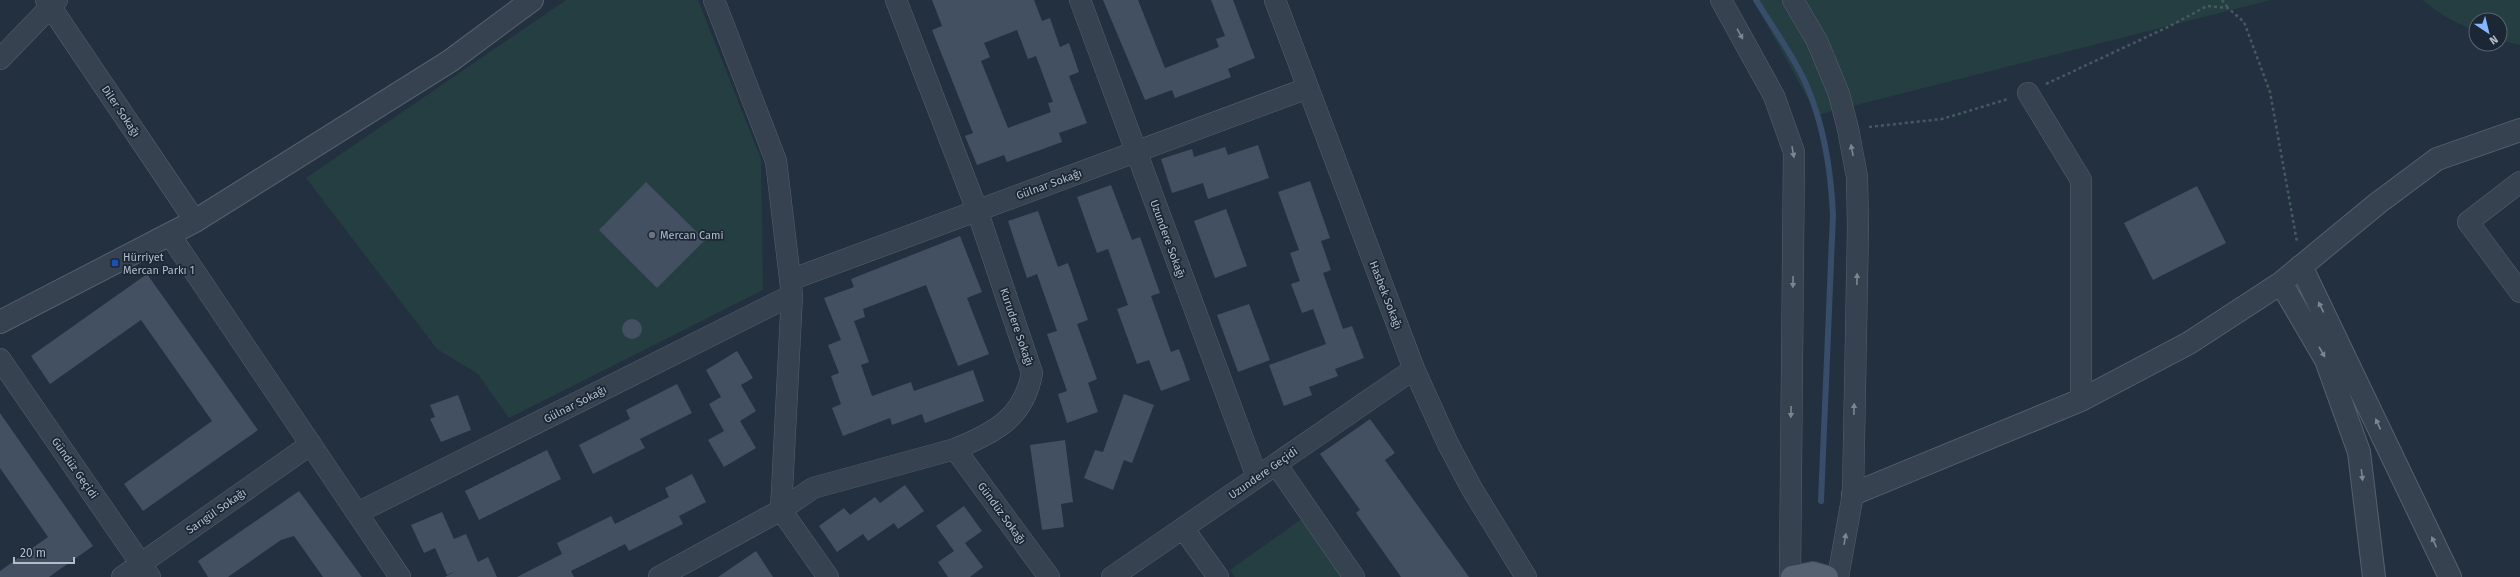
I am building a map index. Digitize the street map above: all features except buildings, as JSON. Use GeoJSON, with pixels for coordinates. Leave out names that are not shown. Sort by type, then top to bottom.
{"type":"FeatureCollection","features":[{"type":"Feature","properties":{"kind":"main road"},"geometry":{"type":"LineString","coordinates":[[1790,577],[1813,573],[1827,577]]}},
{"type":"Feature","properties":{"kind":"street"},"geometry":{"type":"LineString","coordinates":[[0,322],[196,222],[450,61],[532,0]]}},
{"type":"Feature","properties":{"kind":"street"},"geometry":{"type":"LineString","coordinates":[[714,0],[776,161],[791,287],[781,510],[828,577]]}},
{"type":"Feature","properties":{"kind":"street","name":"Kurudere Sokağı"},"geometry":{"type":"LineString","coordinates":[[659,577],[781,510],[813,488],[955,449],[994,430],[1015,414],[1027,394],[1032,373],[977,210],[896,0]]}},
{"type":"Feature","properties":{"kind":"street","name":"Uzundere Sokağı"},"geometry":{"type":"LineString","coordinates":[[1080,0],[1257,477]]}},
{"type":"Feature","properties":{"kind":"street","name":"Hasbek Sokağı"},"geometry":{"type":"LineString","coordinates":[[1275,0],[1414,369],[1448,444],[1480,502],[1526,577]]}},
{"type":"Feature","properties":{"kind":"street"},"geometry":{"type":"LineString","coordinates":[[1721,0],[1774,96],[1794,152],[1790,577]]}},
{"type":"Feature","properties":{"kind":"street"},"geometry":{"type":"LineString","coordinates":[[1793,0],[1828,65],[1848,129],[1857,177],[1858,202],[1853,494],[1838,577]]}},
{"type":"Feature","properties":{"kind":"street"},"geometry":{"type":"LineString","coordinates":[[0,59],[52,3]]}},
{"type":"Feature","properties":{"kind":"street","name":"Diler Sokağı"},"geometry":{"type":"LineString","coordinates":[[52,3],[196,222]]}},
{"type":"Feature","properties":{"kind":"street","name":"Gülnar Sokağı"},"geometry":{"type":"LineString","coordinates":[[357,513],[791,287],[977,210],[1308,88]]}},
{"type":"Feature","properties":{"kind":"street"},"geometry":{"type":"LineString","coordinates":[[2028,93],[2082,180],[2081,400]]}},
{"type":"Feature","properties":{"kind":"street"},"geometry":{"type":"LineString","coordinates":[[1853,494],[2081,400],[2189,343],[2281,282],[2436,159],[2520,130]]}},
{"type":"Feature","properties":{"kind":"street"},"geometry":{"type":"LineString","coordinates":[[2520,182],[2468,222],[2520,292]]}},
{"type":"Feature","properties":{"kind":"street"},"geometry":{"type":"LineString","coordinates":[[170,235],[400,577]]}},
{"type":"Feature","properties":{"kind":"street"},"geometry":{"type":"LineString","coordinates":[[2301,266],[2450,577]]}},
{"type":"Feature","properties":{"kind":"street"},"geometry":{"type":"LineString","coordinates":[[2281,282],[2326,360],[2359,452],[2374,577]]}},
{"type":"Feature","properties":{"kind":"street","name":"Gündüz Geçidi"},"geometry":{"type":"LineString","coordinates":[[0,359],[145,570]]}},
{"type":"Feature","properties":{"kind":"street","name":"Uzundere Geçidi"},"geometry":{"type":"LineString","coordinates":[[1112,577],[1414,369]]}},
{"type":"Feature","properties":{"kind":"street","name":"Sarıgül Sokağı"},"geometry":{"type":"LineString","coordinates":[[122,577],[145,570],[311,444]]}},
{"type":"Feature","properties":{"kind":"street","name":"Gündüz Sokağı"},"geometry":{"type":"LineString","coordinates":[[955,449],[1049,577]]}},
{"type":"Feature","properties":{"kind":"street"},"geometry":{"type":"LineString","coordinates":[[1276,464],[1354,577]]}},
{"type":"Feature","properties":{"kind":"street"},"geometry":{"type":"LineString","coordinates":[[1183,528],[1218,577]]}},
{"type":"Feature","properties":{"kind":"path"},"geometry":{"type":"LineString","coordinates":[[2222,0],[2228,8],[2237,14],[2244,22],[2270,92],[2301,266]]}},
{"type":"Feature","properties":{"kind":"path"},"geometry":{"type":"LineString","coordinates":[[1848,129],[1942,119],[2028,93],[2170,26],[2206,6],[2228,8]]}},
{"type":"Feature","properties":{"kind":"green space"},"geometry":{"type":"Polygon","coordinates":[[[566,0],[698,0],[761,159],[763,290],[509,418],[478,374],[437,349],[306,178],[566,0]]]}},
{"type":"Feature","properties":{"kind":"green space"},"geometry":{"type":"Polygon","coordinates":[[[1758,0],[2271,0],[1817,115],[1755,3],[1758,0]]]}},
{"type":"Feature","properties":{"kind":"green space"},"geometry":{"type":"Polygon","coordinates":[[[2422,0],[2520,0],[2520,45],[2508,42],[2508,12],[2468,12],[2468,28],[2444,16],[2422,0]]]}},
{"type":"Feature","properties":{"kind":"green space"},"geometry":{"type":"Polygon","coordinates":[[[1303,518],[1345,577],[1235,577],[1230,570],[1303,518]]]}},
{"type":"Feature","properties":{"kind":"waterway"},"geometry":{"type":"LineString","coordinates":[[1756,0],[1801,73],[1818,115],[1826,148],[1833,215],[1821,501]]}},
{"type":"Feature","properties":{"kind":"place","name":"Mercan Cami"},"geometry":{"type":"Point","coordinates":[652,235]}},
{"type":"Feature","properties":{"kind":"place","name":"Hürriyet Mercan Parkı 1"},"geometry":{"type":"Point","coordinates":[115,263]}}]}
